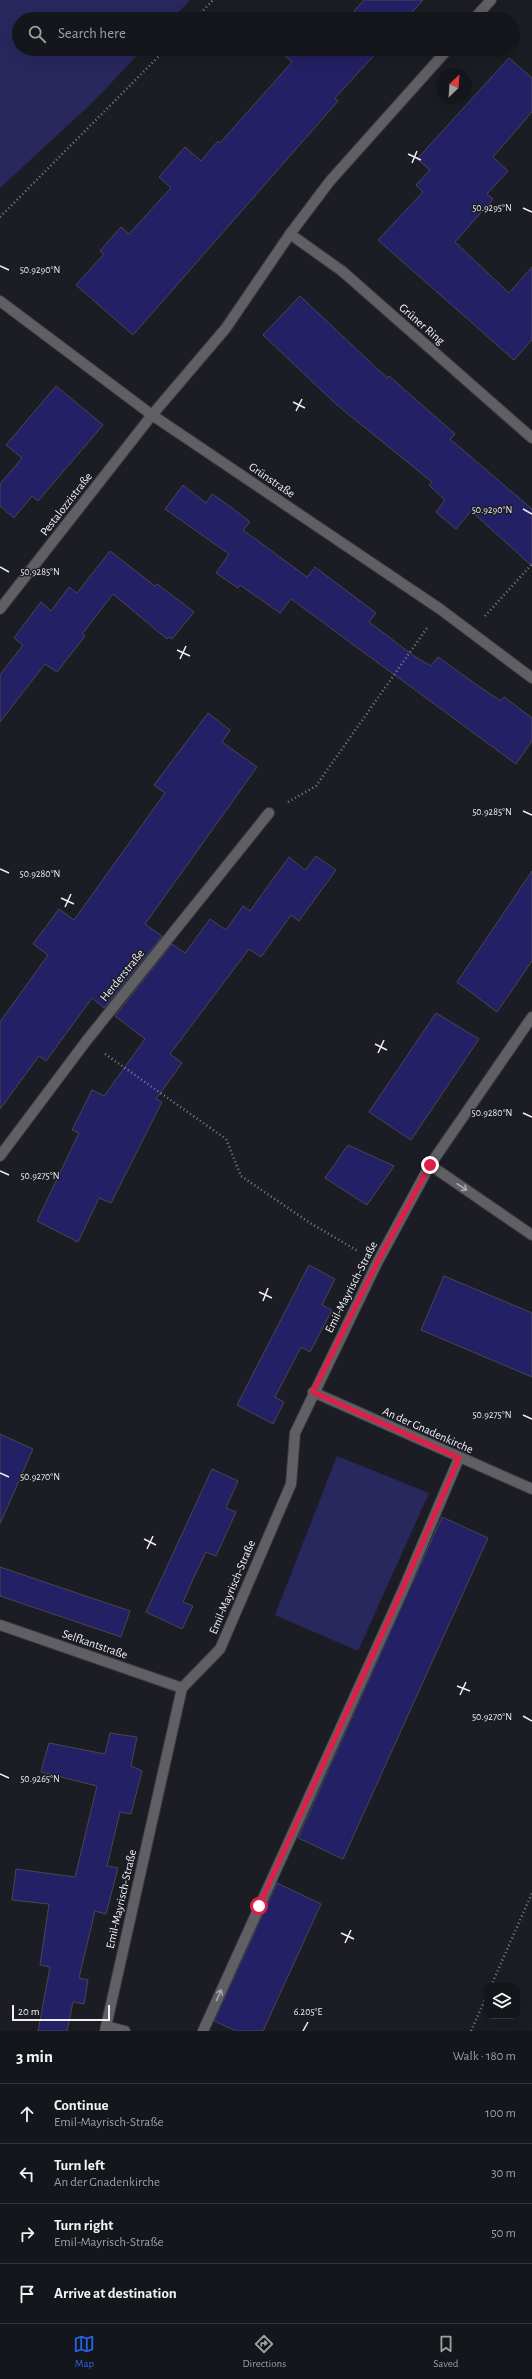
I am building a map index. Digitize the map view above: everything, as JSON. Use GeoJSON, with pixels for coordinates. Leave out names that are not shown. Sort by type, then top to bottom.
{"type":"FeatureCollection","features":[{"type":"Feature","properties":{"kind":"street"},"geometry":{"type":"LineString","coordinates":[[480,12],[491,0]]}},
{"type":"Feature","properties":{"kind":"street"},"geometry":{"type":"LineString","coordinates":[[152,415],[226,328],[290,234],[330,181],[442,56]]}},
{"type":"Feature","properties":{"kind":"street","name":"Grüner Ring"},"geometry":{"type":"LineString","coordinates":[[290,234],[342,271],[532,438]]}},
{"type":"Feature","properties":{"kind":"street","name":"Grünstraße"},"geometry":{"type":"LineString","coordinates":[[0,301],[152,415],[440,609],[470,633],[532,678]]}},
{"type":"Feature","properties":{"kind":"street","name":"Pestalozzistraße"},"geometry":{"type":"LineString","coordinates":[[0,609],[152,415]]}},
{"type":"Feature","properties":{"kind":"street","name":"Herderstraße"},"geometry":{"type":"LineString","coordinates":[[0,1156],[86,1040],[269,813]]}},
{"type":"Feature","properties":{"kind":"street","name":"Emil-Mayrisch-Straße"},"geometry":{"type":"LineString","coordinates":[[105,2029],[182,1688],[220,1649],[291,1484],[295,1433],[313,1392],[377,1263],[430,1165],[532,1017]]}},
{"type":"Feature","properties":{"kind":"street"},"geometry":{"type":"LineString","coordinates":[[430,1165],[532,1235]]}},
{"type":"Feature","properties":{"kind":"street","name":"An der Gnadenkirche"},"geometry":{"type":"LineString","coordinates":[[313,1392],[459,1458],[532,1489]]}},
{"type":"Feature","properties":{"kind":"street"},"geometry":{"type":"LineString","coordinates":[[202,2031],[402,1590],[459,1458]]}},
{"type":"Feature","properties":{"kind":"street","name":"Selfkantstraße"},"geometry":{"type":"LineString","coordinates":[[0,1625],[182,1688]]}},
{"type":"Feature","properties":{"kind":"street"},"geometry":{"type":"LineString","coordinates":[[105,2029],[125,2031]]}},
{"type":"Feature","properties":{"kind":"path"},"geometry":{"type":"LineString","coordinates":[[202,12],[213,0]]}},
{"type":"Feature","properties":{"kind":"path"},"geometry":{"type":"LineString","coordinates":[[0,217],[159,56]]}},
{"type":"Feature","properties":{"kind":"path"},"geometry":{"type":"LineString","coordinates":[[470,633],[532,564]]}},
{"type":"Feature","properties":{"kind":"path"},"geometry":{"type":"LineString","coordinates":[[269,813],[316,786],[440,609]]}},
{"type":"Feature","properties":{"kind":"path"},"geometry":{"type":"LineString","coordinates":[[86,1040],[226,1139],[241,1176],[310,1223],[377,1263]]}},
{"type":"Feature","properties":{"kind":"path"},"geometry":{"type":"LineString","coordinates":[[492,1983],[532,1893]]}},
{"type":"Feature","properties":{"kind":"path"},"geometry":{"type":"LineString","coordinates":[[471,2031],[484,2002]]}},
{"type":"Feature","properties":{"kind":"shaded area"},"geometry":{"type":"Polygon","coordinates":[[[0,0],[190,0],[179,12],[12,12],[12,56],[136,56],[95,100],[0,188],[0,0]]]}},
{"type":"Feature","properties":{"kind":"shaded area"},"geometry":{"type":"Polygon","coordinates":[[[337,1456],[429,1493],[358,1651],[275,1615],[337,1456]]]}},
{"type":"Feature","properties":{"kind":"building"},"geometry":{"type":"Polygon","coordinates":[[[364,0],[423,0],[412,12],[353,12],[364,0]]]}},
{"type":"Feature","properties":{"kind":"building"},"geometry":{"type":"Polygon","coordinates":[[[285,56],[374,56],[335,98],[338,101],[133,335],[76,285],[104,254],[100,251],[121,227],[129,234],[171,188],[159,177],[185,147],[201,161],[218,141],[220,143],[292,62],[285,56]]]}},
{"type":"Feature","properties":{"kind":"building"},"geometry":{"type":"Polygon","coordinates":[[[509,58],[532,78],[532,112],[493,157],[508,171],[487,194],[493,199],[455,242],[509,293],[532,267],[532,340],[514,360],[378,240],[423,192],[416,185],[430,170],[417,159],[467,104],[472,104],[472,99],[509,58]]]}},
{"type":"Feature","properties":{"kind":"building"},"geometry":{"type":"Polygon","coordinates":[[[300,296],[387,378],[389,376],[455,434],[450,439],[532,509],[532,566],[471,511],[456,529],[436,512],[445,500],[429,485],[432,482],[337,405],[263,335],[300,296]]]}},
{"type":"Feature","properties":{"kind":"building"},"geometry":{"type":"Polygon","coordinates":[[[56,386],[103,425],[38,501],[32,496],[14,518],[0,506],[0,484],[22,458],[6,445],[56,386]]]}},
{"type":"Feature","properties":{"kind":"building"},"geometry":{"type":"Polygon","coordinates":[[[183,485],[206,503],[212,494],[231,507],[250,522],[243,530],[307,577],[315,567],[376,613],[369,622],[414,656],[431,666],[438,657],[501,701],[504,697],[532,718],[532,741],[516,764],[291,599],[280,613],[240,585],[238,588],[216,573],[229,554],[165,509],[183,485]]]}},
{"type":"Feature","properties":{"kind":"building"},"geometry":{"type":"Polygon","coordinates":[[[110,551],[155,586],[157,584],[194,612],[172,639],[169,637],[167,639],[113,594],[82,634],[85,636],[57,672],[45,664],[0,722],[0,675],[23,645],[14,638],[41,602],[51,611],[69,587],[77,593],[110,551]]]}},
{"type":"Feature","properties":{"kind":"building"},"geometry":{"type":"Polygon","coordinates":[[[208,713],[230,730],[222,742],[257,767],[145,924],[162,936],[104,1008],[92,998],[46,1061],[39,1056],[0,1109],[0,1022],[48,955],[33,944],[59,909],[74,920],[165,793],[154,785],[208,713]]]}},
{"type":"Feature","properties":{"kind":"building"},"geometry":{"type":"Polygon","coordinates":[[[316,856],[336,870],[299,921],[291,915],[261,957],[249,949],[170,1054],[182,1063],[156,1099],[162,1102],[111,1203],[99,1198],[78,1242],[37,1221],[79,1133],[72,1130],[92,1090],[104,1096],[145,1039],[115,1016],[172,944],[185,953],[210,919],[226,930],[243,906],[250,911],[289,857],[305,870],[316,856]]]}},
{"type":"Feature","properties":{"kind":"building"},"geometry":{"type":"Polygon","coordinates":[[[532,871],[532,961],[497,1012],[457,982],[532,871]]]}},
{"type":"Feature","properties":{"kind":"building"},"geometry":{"type":"Polygon","coordinates":[[[436,1013],[479,1039],[411,1140],[369,1112],[436,1013]]]}},
{"type":"Feature","properties":{"kind":"building"},"geometry":{"type":"Polygon","coordinates":[[[348,1145],[394,1166],[367,1205],[325,1178],[348,1145]]]}},
{"type":"Feature","properties":{"kind":"building"},"geometry":{"type":"Polygon","coordinates":[[[309,1265],[335,1279],[322,1305],[332,1310],[310,1352],[301,1347],[275,1397],[284,1402],[273,1424],[237,1405],[309,1265]]]}},
{"type":"Feature","properties":{"kind":"building"},"geometry":{"type":"Polygon","coordinates":[[[444,1276],[532,1313],[532,1377],[421,1330],[444,1276]]]}},
{"type":"Feature","properties":{"kind":"building"},"geometry":{"type":"Polygon","coordinates":[[[0,1434],[33,1449],[0,1524],[0,1434]]]}},
{"type":"Feature","properties":{"kind":"building"},"geometry":{"type":"Polygon","coordinates":[[[212,1469],[238,1481],[226,1508],[236,1512],[216,1556],[206,1552],[194,1577],[183,1602],[193,1606],[182,1629],[146,1612],[212,1469]]]}},
{"type":"Feature","properties":{"kind":"building"},"geometry":{"type":"Polygon","coordinates":[[[442,1517],[488,1538],[343,1859],[298,1838],[442,1517]]]}},
{"type":"Feature","properties":{"kind":"building"},"geometry":{"type":"Polygon","coordinates":[[[0,1567],[130,1611],[121,1637],[0,1596],[0,1567]]]}},
{"type":"Feature","properties":{"kind":"building"},"geometry":{"type":"Polygon","coordinates":[[[110,1733],[137,1737],[131,1766],[142,1771],[131,1814],[120,1812],[107,1866],[118,1868],[106,1914],[95,1911],[79,1978],[88,1980],[84,2004],[73,2002],[67,2031],[38,2031],[50,1967],[40,1965],[49,1904],[12,1900],[16,1869],[75,1877],[97,1786],[41,1772],[49,1743],[105,1754],[110,1733]]]}},
{"type":"Feature","properties":{"kind":"building"},"geometry":{"type":"Polygon","coordinates":[[[277,1883],[321,1904],[263,2031],[236,2031],[214,2021],[277,1883]]]}},
{"type":"Feature","properties":{"kind":"route"},"geometry":{"type":"LineString","coordinates":[[259,1906],[402,1590],[459,1458],[313,1392],[377,1263],[430,1165]]}}]}
